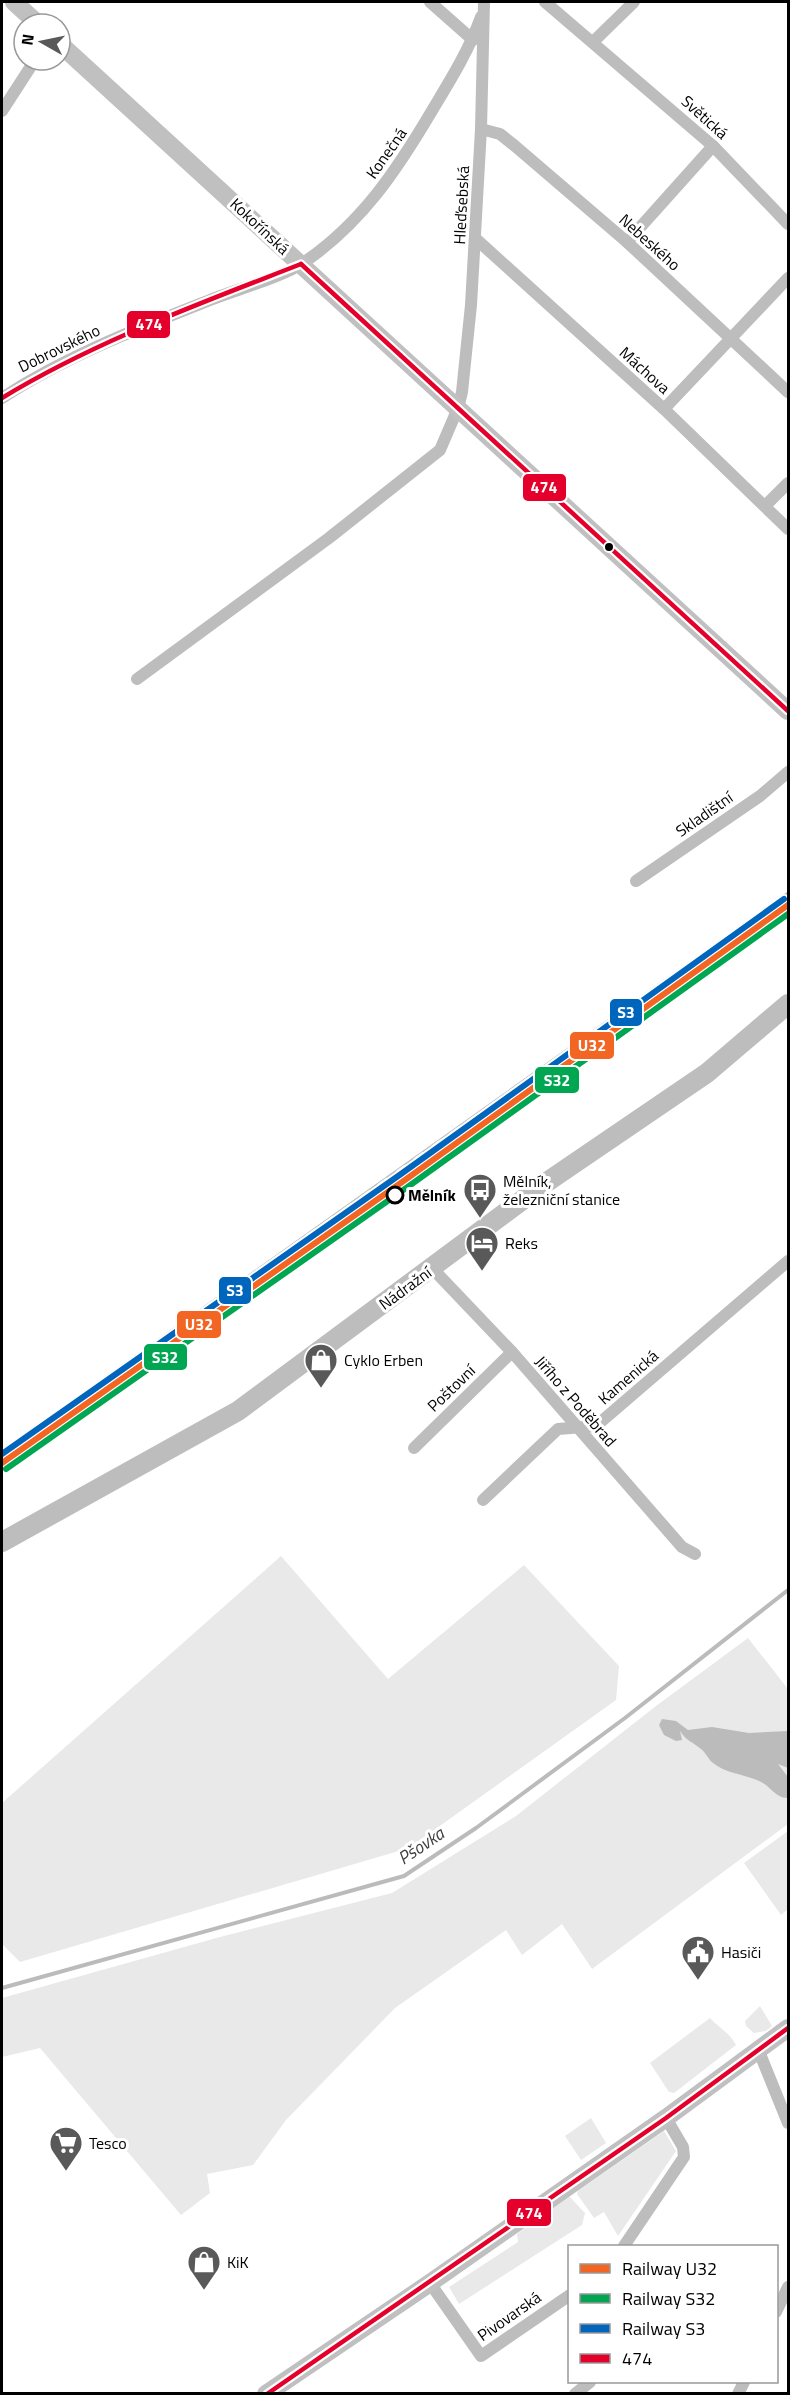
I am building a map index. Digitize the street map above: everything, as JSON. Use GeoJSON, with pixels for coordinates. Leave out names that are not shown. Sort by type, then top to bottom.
{"type":"FeatureCollection","features":[{"type":"Feature","properties":{"kind":"main road","name":"Kokořínská"},"geometry":{"type":"LineString","coordinates":[[72,55],[789,711]]}},
{"type":"Feature","properties":{"kind":"main road","name":"Nádražní"},"geometry":{"type":"LineString","coordinates":[[2,1542],[238,1411],[544,1184],[706,1073],[789,1004]]}},
{"type":"Feature","properties":{"kind":"main road"},"geometry":{"type":"LineString","coordinates":[[266,2394],[666,2118],[789,2028]]}},
{"type":"Feature","properties":{"kind":"street"},"geometry":{"type":"LineString","coordinates":[[430,2],[473,40]]}},
{"type":"Feature","properties":{"kind":"street","name":"Konečná"},"geometry":{"type":"LineString","coordinates":[[301,264],[356,221],[400,165],[473,40],[485,2]]}},
{"type":"Feature","properties":{"kind":"street","name":"Hleďsebská"},"geometry":{"type":"LineString","coordinates":[[458,408],[462,392],[476,239],[485,2]]}},
{"type":"Feature","properties":{"kind":"street","name":"Světická"},"geometry":{"type":"LineString","coordinates":[[546,2],[594,41],[713,146],[789,224]]}},
{"type":"Feature","properties":{"kind":"street"},"geometry":{"type":"LineString","coordinates":[[594,41],[634,2]]}},
{"type":"Feature","properties":{"kind":"street"},"geometry":{"type":"LineString","coordinates":[[2,111],[27,72]]}},
{"type":"Feature","properties":{"kind":"street","name":"Nebeského"},"geometry":{"type":"LineString","coordinates":[[481,129],[500,134],[515,146],[627,242],[789,392]]}},
{"type":"Feature","properties":{"kind":"street"},"geometry":{"type":"LineString","coordinates":[[627,242],[713,146]]}},
{"type":"Feature","properties":{"kind":"street","name":"Máchova"},"geometry":{"type":"LineString","coordinates":[[476,239],[664,409],[789,529]]}},
{"type":"Feature","properties":{"kind":"street","name":"Dobrovského"},"geometry":{"type":"LineString","coordinates":[[2,398],[33,378],[93,348],[301,264]]}},
{"type":"Feature","properties":{"kind":"street"},"geometry":{"type":"LineString","coordinates":[[664,409],[789,279]]}},
{"type":"Feature","properties":{"kind":"street"},"geometry":{"type":"LineString","coordinates":[[137,679],[329,538],[440,450],[458,408]]}},
{"type":"Feature","properties":{"kind":"street"},"geometry":{"type":"LineString","coordinates":[[766,505],[789,483]]}},
{"type":"Feature","properties":{"kind":"street","name":"Skladištní"},"geometry":{"type":"LineString","coordinates":[[636,881],[789,772]]}},
{"type":"Feature","properties":{"kind":"street","name":"Kamenická"},"geometry":{"type":"LineString","coordinates":[[483,1500],[558,1429],[596,1426],[789,1261]]}},
{"type":"Feature","properties":{"kind":"street","name":"Jiřího z Poděbrad"},"geometry":{"type":"LineString","coordinates":[[432,1268],[512,1352],[576,1428],[682,1546],[695,1554]]}},
{"type":"Feature","properties":{"kind":"street","name":"Poštovní"},"geometry":{"type":"LineString","coordinates":[[414,1448],[512,1352]]}},
{"type":"Feature","properties":{"kind":"street"},"geometry":{"type":"LineString","coordinates":[[758,2049],[789,2123]]}},
{"type":"Feature","properties":{"kind":"street"},"geometry":{"type":"LineString","coordinates":[[625,2245],[684,2157],[683,2147],[666,2118]]}},
{"type":"Feature","properties":{"kind":"street","name":"Pivovarská"},"geometry":{"type":"LineString","coordinates":[[430,2283],[481,2356],[568,2296]]}},
{"type":"Feature","properties":{"kind":"street"},"geometry":{"type":"LineString","coordinates":[[778,2310],[789,2287]]}},
{"type":"Feature","properties":{"kind":"street"},"geometry":{"type":"LineString","coordinates":[[575,2394],[589,2383]]}},
{"type":"Feature","properties":{"kind":"shaded area"},"geometry":{"type":"Polygon","coordinates":[[[281,1556],[388,1679],[524,1565],[619,1666],[616,1700],[409,1848],[20,1962],[2,1944],[2,1803],[281,1556]]]}},
{"type":"Feature","properties":{"kind":"shaded area"},"geometry":{"type":"Polygon","coordinates":[[[748,1638],[788,1689],[788,1824],[592,1969],[562,1924],[522,1955],[506,1930],[395,2008],[286,2120],[253,2165],[207,2174],[210,2193],[181,2215],[40,2048],[2,2057],[2,1998],[220,1937],[392,1893],[516,1816],[656,1706],[748,1638]]]}},
{"type":"Feature","properties":{"kind":"shaded area"},"geometry":{"type":"Polygon","coordinates":[[[662,1719],[676,1721],[688,1730],[712,1727],[749,1733],[788,1731],[788,1768],[778,1764],[788,1777],[788,1798],[781,1797],[755,1779],[718,1767],[680,1731],[682,1740],[676,1741],[664,1735],[659,1725],[662,1719]]]}},
{"type":"Feature","properties":{"kind":"shaded area"},"geometry":{"type":"Polygon","coordinates":[[[788,1831],[788,1909],[781,1915],[744,1863],[788,1831]]]}},
{"type":"Feature","properties":{"kind":"shaded area"},"geometry":{"type":"Polygon","coordinates":[[[760,2006],[772,2026],[766,2031],[754,2033],[746,2026],[745,2021],[760,2006]]]}},
{"type":"Feature","properties":{"kind":"shaded area"},"geometry":{"type":"Polygon","coordinates":[[[710,2018],[728,2034],[736,2045],[674,2093],[669,2092],[650,2063],[710,2018]]]}},
{"type":"Feature","properties":{"kind":"shaded area"},"geometry":{"type":"Polygon","coordinates":[[[591,2118],[606,2143],[581,2160],[565,2136],[591,2118]]]}},
{"type":"Feature","properties":{"kind":"shaded area"},"geometry":{"type":"Polygon","coordinates":[[[664,2131],[676,2151],[618,2236],[604,2212],[594,2218],[577,2194],[578,2191],[664,2131]]]}},
{"type":"Feature","properties":{"kind":"shaded area"},"geometry":{"type":"Polygon","coordinates":[[[569,2196],[585,2213],[582,2225],[459,2304],[449,2287],[518,2242],[517,2234],[569,2196]]]}},
{"type":"Feature","properties":{"kind":"waterway","name":"Pšovka"},"geometry":{"type":"LineString","coordinates":[[2,1988],[404,1876],[476,1828],[625,1718],[788,1590]]}},
{"type":"Feature","properties":{"kind":"railway"},"geometry":{"type":"LineString","coordinates":[[2,1453],[788,895]]}},
{"type":"Feature","properties":{"kind":"rail line","name":"S3"},"geometry":{"type":"LineString","coordinates":[[2,1454],[401,1174],[784,899]]}},
{"type":"Feature","properties":{"kind":"rail line","name":"U32"},"geometry":{"type":"LineString","coordinates":[[2,1463],[405,1180],[788,905]]}},
{"type":"Feature","properties":{"kind":"rail line","name":"S32"},"geometry":{"type":"LineString","coordinates":[[6,1469],[409,1186],[788,914]]}},
{"type":"Feature","properties":{"kind":"transit line","name":"474"},"geometry":{"type":"LineString","coordinates":[[301,264],[788,711]]}},
{"type":"Feature","properties":{"kind":"transit line","name":"474"},"geometry":{"type":"LineString","coordinates":[[2,398],[111,341],[301,264]]}},
{"type":"Feature","properties":{"kind":"transit line","name":"474"},"geometry":{"type":"LineString","coordinates":[[267,2394],[666,2118],[788,2028]]}},
{"type":"Feature","properties":{"kind":"place","name":"Mělník"},"geometry":{"type":"Point","coordinates":[395,1195]}},
{"type":"Feature","properties":{"kind":"place","name":"Mělník, železniční stanice"},"geometry":{"type":"Point","coordinates":[480,1219]}},
{"type":"Feature","properties":{"kind":"place","name":"Reks"},"geometry":{"type":"Point","coordinates":[482,1272]}},
{"type":"Feature","properties":{"kind":"place","name":"Cyklo Erben"},"geometry":{"type":"Point","coordinates":[321,1389]}},
{"type":"Feature","properties":{"kind":"place","name":"Hasiči"},"geometry":{"type":"Point","coordinates":[698,1981]}},
{"type":"Feature","properties":{"kind":"place","name":"Tesco"},"geometry":{"type":"Point","coordinates":[66,2172]}},
{"type":"Feature","properties":{"kind":"place","name":"KiK"},"geometry":{"type":"Point","coordinates":[204,2291]}}]}
